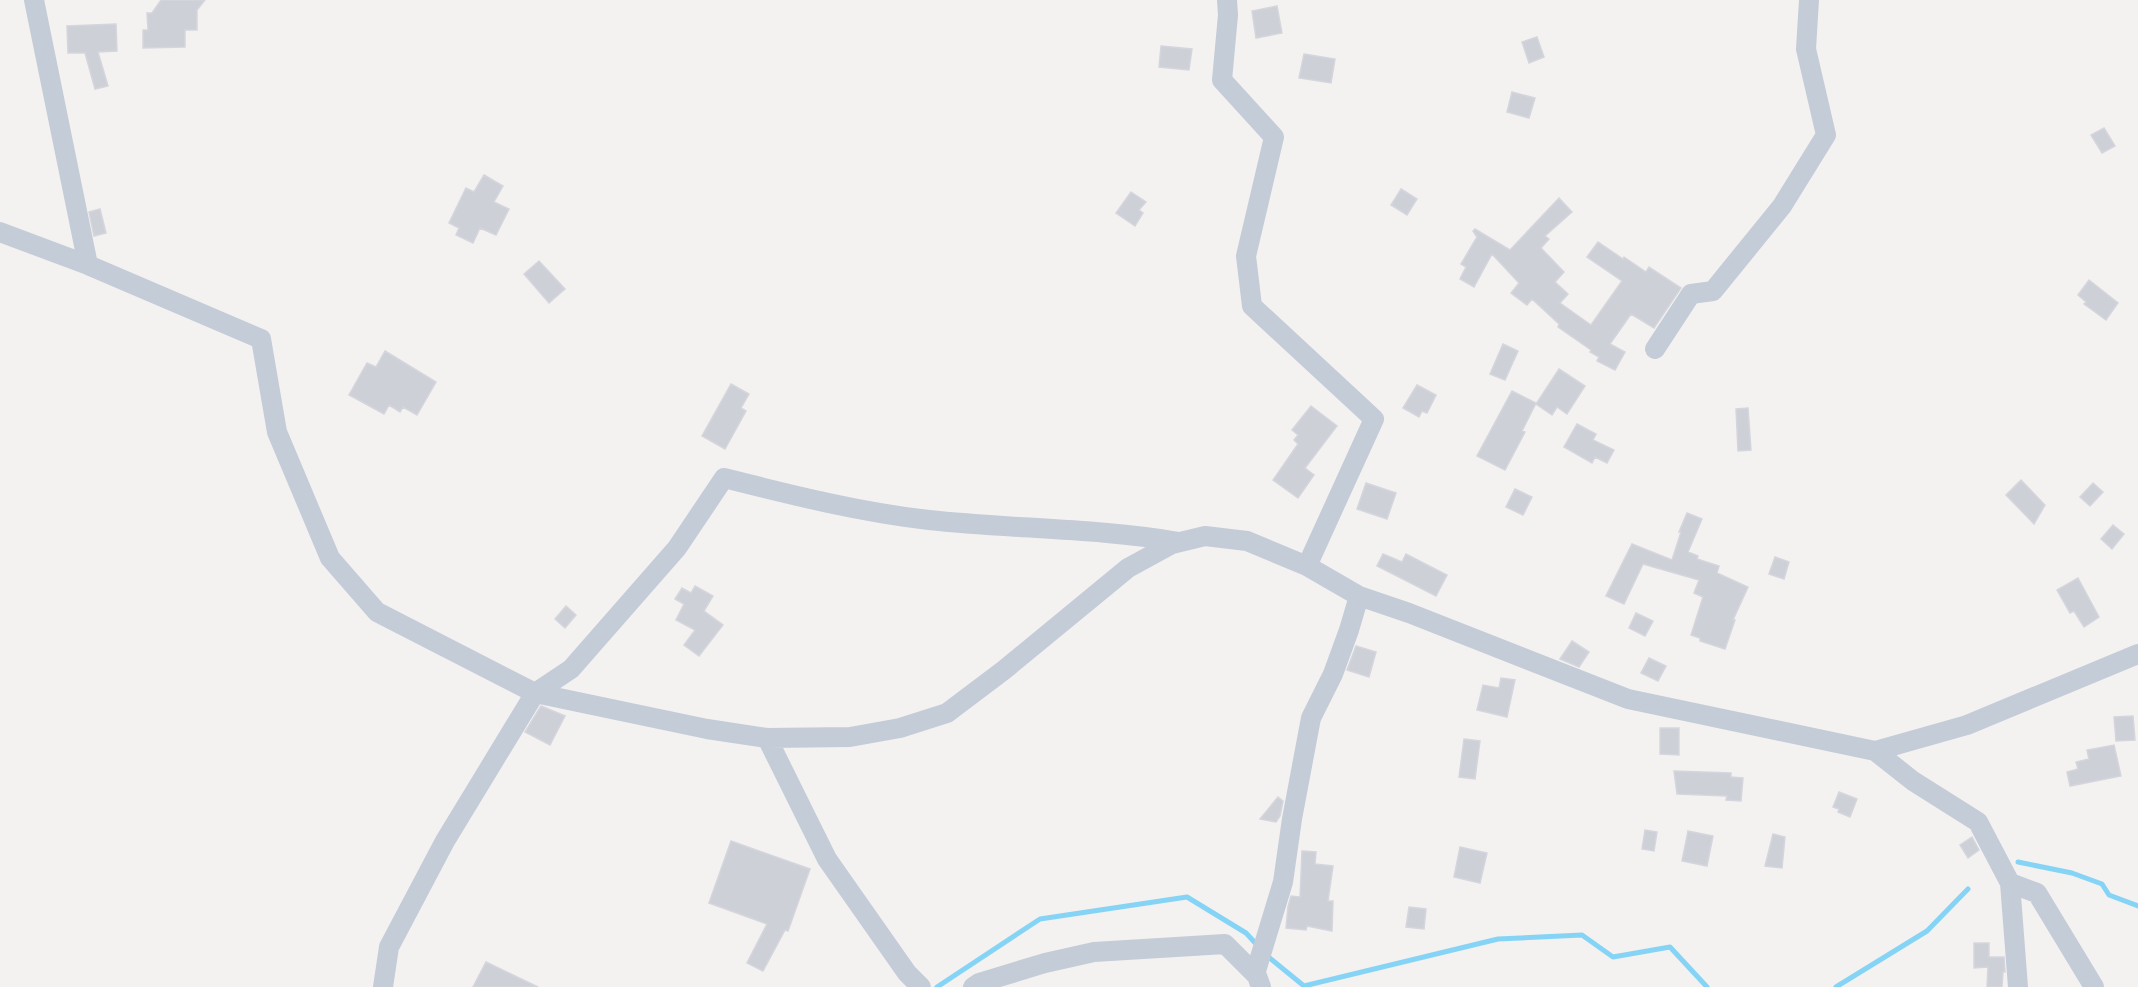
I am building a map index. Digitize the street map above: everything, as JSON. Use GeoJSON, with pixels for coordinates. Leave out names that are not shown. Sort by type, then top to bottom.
{"type":"FeatureCollection","features":[{"type":"Feature","properties":{"kind":"street"},"geometry":{"type":"LineString","coordinates":[[34,0],[88,265]]}},
{"type":"Feature","properties":{"kind":"street"},"geometry":{"type":"LineString","coordinates":[[1227,0],[1228,15],[1222,80],[1274,137],[1246,256],[1252,306],[1374,419],[1307,566]]}},
{"type":"Feature","properties":{"kind":"street"},"geometry":{"type":"LineString","coordinates":[[1655,349],[1691,294],[1713,291],[1782,206],[1826,135],[1806,50],[1809,0]]}},
{"type":"Feature","properties":{"kind":"street"},"geometry":{"type":"LineString","coordinates":[[0,232],[88,265],[261,339],[277,432],[330,558],[377,612],[535,693],[707,729],[767,738],[850,737],[900,728],[947,713],[1004,670],[1128,568],[1179,543],[1205,536],[1247,541],[1307,566],[1359,596],[1628,699],[1875,751],[1913,781],[1978,822],[2010,883],[2018,987]]}},
{"type":"Feature","properties":{"kind":"street"},"geometry":{"type":"LineString","coordinates":[[383,987],[389,947],[445,841],[535,693],[571,669],[677,548],[724,478],[819,502],[929,519],[1141,536],[1179,543]]}},
{"type":"Feature","properties":{"kind":"street"},"geometry":{"type":"LineString","coordinates":[[1258,981],[1283,882],[1311,718],[1333,674],[1359,596]]}},
{"type":"Feature","properties":{"kind":"street"},"geometry":{"type":"LineString","coordinates":[[1875,751],[1967,725],[2138,654]]}},
{"type":"Feature","properties":{"kind":"street"},"geometry":{"type":"LineString","coordinates":[[767,738],[827,859],[908,973],[921,987]]}},
{"type":"Feature","properties":{"kind":"street"},"geometry":{"type":"LineString","coordinates":[[2010,883],[2037,893],[2094,987]]}},
{"type":"Feature","properties":{"kind":"street"},"geometry":{"type":"LineString","coordinates":[[973,987],[979,983],[1045,963],[1094,952],[1225,944],[1258,981]]}},
{"type":"Feature","properties":{"kind":"building"},"geometry":{"type":"Polygon","coordinates":[[[161,0],[205,0],[197,10],[197,30],[185,30],[185,47],[143,48],[143,30],[148,30],[147,13],[152,13],[161,0]]]}},
{"type":"Feature","properties":{"kind":"building"},"geometry":{"type":"Polygon","coordinates":[[[1277,6],[1282,33],[1256,38],[1252,11],[1277,6]]]}},
{"type":"Feature","properties":{"kind":"building"},"geometry":{"type":"Polygon","coordinates":[[[116,24],[117,51],[98,52],[108,86],[95,89],[85,53],[68,53],[67,26],[116,24]]]}},
{"type":"Feature","properties":{"kind":"building"},"geometry":{"type":"Polygon","coordinates":[[[1537,37],[1544,57],[1529,63],[1522,42],[1537,37]]]}},
{"type":"Feature","properties":{"kind":"building"},"geometry":{"type":"Polygon","coordinates":[[[1161,46],[1192,49],[1189,70],[1159,67],[1161,46]]]}},
{"type":"Feature","properties":{"kind":"building"},"geometry":{"type":"Polygon","coordinates":[[[1304,54],[1335,59],[1331,83],[1299,78],[1304,54]]]}},
{"type":"Feature","properties":{"kind":"building"},"geometry":{"type":"Polygon","coordinates":[[[1512,92],[1535,98],[1529,118],[1507,112],[1512,92]]]}},
{"type":"Feature","properties":{"kind":"building"},"geometry":{"type":"Polygon","coordinates":[[[2104,128],[2115,146],[2102,153],[2091,135],[2104,128]]]}},
{"type":"Feature","properties":{"kind":"building"},"geometry":{"type":"Polygon","coordinates":[[[484,175],[503,186],[494,202],[509,209],[496,235],[480,228],[473,243],[456,235],[459,228],[449,223],[466,188],[474,192],[484,175]]]}},
{"type":"Feature","properties":{"kind":"building"},"geometry":{"type":"Polygon","coordinates":[[[1401,189],[1417,199],[1407,215],[1391,205],[1401,189]]]}},
{"type":"Feature","properties":{"kind":"building"},"geometry":{"type":"Polygon","coordinates":[[[1131,192],[1146,202],[1139,210],[1143,213],[1135,226],[1116,213],[1131,192]]]}},
{"type":"Feature","properties":{"kind":"building"},"geometry":{"type":"Polygon","coordinates":[[[1559,198],[1572,212],[1545,236],[1549,239],[1541,248],[1564,272],[1555,282],[1568,294],[1560,303],[1591,325],[1622,281],[1587,257],[1598,242],[1646,272],[1649,267],[1681,288],[1654,328],[1631,314],[1610,344],[1625,352],[1615,370],[1597,361],[1599,357],[1558,327],[1559,324],[1532,299],[1527,305],[1511,293],[1519,283],[1492,254],[1474,287],[1460,279],[1466,267],[1461,264],[1477,237],[1473,231],[1475,229],[1510,250],[1559,198]]]}},
{"type":"Feature","properties":{"kind":"building"},"geometry":{"type":"Polygon","coordinates":[[[100,209],[106,233],[94,236],[89,212],[100,209]]]}},
{"type":"Feature","properties":{"kind":"building"},"geometry":{"type":"Polygon","coordinates":[[[539,261],[565,289],[549,303],[524,274],[539,261]]]}},
{"type":"Feature","properties":{"kind":"building"},"geometry":{"type":"Polygon","coordinates":[[[2089,280],[2118,303],[2106,320],[2084,304],[2086,302],[2078,295],[2089,280]]]}},
{"type":"Feature","properties":{"kind":"building"},"geometry":{"type":"Polygon","coordinates":[[[1503,344],[1518,351],[1505,380],[1490,374],[1503,344]]]}},
{"type":"Feature","properties":{"kind":"building"},"geometry":{"type":"Polygon","coordinates":[[[385,351],[436,382],[417,415],[403,407],[400,412],[389,405],[384,414],[349,395],[367,363],[376,367],[385,351]]]}},
{"type":"Feature","properties":{"kind":"building"},"geometry":{"type":"Polygon","coordinates":[[[1559,369],[1585,386],[1567,414],[1557,407],[1552,415],[1536,404],[1559,369]]]}},
{"type":"Feature","properties":{"kind":"building"},"geometry":{"type":"Polygon","coordinates":[[[731,384],[749,394],[741,408],[746,411],[725,449],[702,436],[731,384]]]}},
{"type":"Feature","properties":{"kind":"building"},"geometry":{"type":"Polygon","coordinates":[[[1417,385],[1436,395],[1427,413],[1422,411],[1419,417],[1403,408],[1417,385]]]}},
{"type":"Feature","properties":{"kind":"building"},"geometry":{"type":"Polygon","coordinates":[[[1512,391],[1536,403],[1522,431],[1525,432],[1505,470],[1477,456],[1512,391]]]}},
{"type":"Feature","properties":{"kind":"building"},"geometry":{"type":"Polygon","coordinates":[[[1311,406],[1337,426],[1305,468],[1314,475],[1298,498],[1273,480],[1298,444],[1294,440],[1298,435],[1292,430],[1311,406]]]}},
{"type":"Feature","properties":{"kind":"building"},"geometry":{"type":"Polygon","coordinates":[[[1748,408],[1751,450],[1738,451],[1736,409],[1748,408]]]}},
{"type":"Feature","properties":{"kind":"building"},"geometry":{"type":"Polygon","coordinates":[[[1577,424],[1596,434],[1593,440],[1614,450],[1607,463],[1595,457],[1592,463],[1564,447],[1577,424]]]}},
{"type":"Feature","properties":{"kind":"building"},"geometry":{"type":"Polygon","coordinates":[[[2021,480],[2045,505],[2034,524],[2006,495],[2021,480]]]}},
{"type":"Feature","properties":{"kind":"building"},"geometry":{"type":"Polygon","coordinates":[[[1366,483],[1396,493],[1387,519],[1357,509],[1366,483]]]}},
{"type":"Feature","properties":{"kind":"building"},"geometry":{"type":"Polygon","coordinates":[[[2093,483],[2103,492],[2090,506],[2080,497],[2093,483]]]}},
{"type":"Feature","properties":{"kind":"building"},"geometry":{"type":"Polygon","coordinates":[[[1515,489],[1532,497],[1523,515],[1506,507],[1515,489]]]}},
{"type":"Feature","properties":{"kind":"building"},"geometry":{"type":"Polygon","coordinates":[[[1687,513],[1702,519],[1688,552],[1698,556],[1697,559],[1719,566],[1717,573],[1748,587],[1733,620],[1735,620],[1725,649],[1700,641],[1700,638],[1691,635],[1703,597],[1694,593],[1699,580],[1643,564],[1624,604],[1606,596],[1632,544],[1672,560],[1681,532],[1679,532],[1687,513]]]}},
{"type":"Feature","properties":{"kind":"building"},"geometry":{"type":"Polygon","coordinates":[[[2113,525],[2124,534],[2112,549],[2101,539],[2113,525]]]}},
{"type":"Feature","properties":{"kind":"building"},"geometry":{"type":"Polygon","coordinates":[[[1383,554],[1402,562],[1406,554],[1447,575],[1436,596],[1377,566],[1383,554]]]}},
{"type":"Feature","properties":{"kind":"building"},"geometry":{"type":"Polygon","coordinates":[[[1775,557],[1789,562],[1784,579],[1769,574],[1775,557]]]}},
{"type":"Feature","properties":{"kind":"building"},"geometry":{"type":"Polygon","coordinates":[[[2078,578],[2099,617],[2084,627],[2074,611],[2070,613],[2057,590],[2078,578]]]}},
{"type":"Feature","properties":{"kind":"building"},"geometry":{"type":"Polygon","coordinates":[[[695,586],[713,596],[704,611],[723,625],[699,656],[684,645],[695,630],[676,620],[684,604],[675,599],[682,588],[691,593],[695,586]]]}},
{"type":"Feature","properties":{"kind":"building"},"geometry":{"type":"Polygon","coordinates":[[[566,606],[576,615],[565,628],[555,619],[566,606]]]}},
{"type":"Feature","properties":{"kind":"building"},"geometry":{"type":"Polygon","coordinates":[[[1636,613],[1653,621],[1645,636],[1629,628],[1636,613]]]}},
{"type":"Feature","properties":{"kind":"building"},"geometry":{"type":"Polygon","coordinates":[[[1572,641],[1589,652],[1579,667],[1560,659],[1572,641]]]}},
{"type":"Feature","properties":{"kind":"building"},"geometry":{"type":"Polygon","coordinates":[[[1356,646],[1376,652],[1369,677],[1347,670],[1356,646]]]}},
{"type":"Feature","properties":{"kind":"building"},"geometry":{"type":"Polygon","coordinates":[[[1649,658],[1666,666],[1658,681],[1641,673],[1649,658]]]}},
{"type":"Feature","properties":{"kind":"building"},"geometry":{"type":"Polygon","coordinates":[[[1501,678],[1515,680],[1507,717],[1477,710],[1483,685],[1499,688],[1501,678]]]}},
{"type":"Feature","properties":{"kind":"building"},"geometry":{"type":"Polygon","coordinates":[[[541,706],[565,716],[550,745],[525,732],[541,706]]]}},
{"type":"Feature","properties":{"kind":"building"},"geometry":{"type":"Polygon","coordinates":[[[2133,716],[2135,740],[2116,741],[2114,717],[2133,716]]]}},
{"type":"Feature","properties":{"kind":"building"},"geometry":{"type":"Polygon","coordinates":[[[1660,728],[1679,728],[1679,755],[1660,754],[1660,728]]]}},
{"type":"Feature","properties":{"kind":"building"},"geometry":{"type":"Polygon","coordinates":[[[1464,739],[1480,741],[1475,779],[1459,777],[1464,739]]]}},
{"type":"Feature","properties":{"kind":"building"},"geometry":{"type":"Polygon","coordinates":[[[2114,745],[2121,776],[2070,786],[2067,772],[2078,769],[2076,762],[2089,759],[2087,750],[2114,745]]]}},
{"type":"Feature","properties":{"kind":"building"},"geometry":{"type":"Polygon","coordinates":[[[1674,771],[1731,773],[1731,777],[1743,778],[1741,801],[1726,800],[1727,796],[1677,794],[1674,771]]]}},
{"type":"Feature","properties":{"kind":"building"},"geometry":{"type":"Polygon","coordinates":[[[1839,792],[1857,799],[1850,817],[1833,807],[1839,792]]]}},
{"type":"Feature","properties":{"kind":"building"},"geometry":{"type":"Polygon","coordinates":[[[1278,797],[1283,801],[1280,816],[1276,822],[1260,819],[1278,797]]]}},
{"type":"Feature","properties":{"kind":"building"},"geometry":{"type":"Polygon","coordinates":[[[1645,830],[1657,832],[1654,851],[1642,849],[1645,830]]]}},
{"type":"Feature","properties":{"kind":"building"},"geometry":{"type":"Polygon","coordinates":[[[1688,831],[1713,836],[1707,866],[1682,861],[1688,831]]]}},
{"type":"Feature","properties":{"kind":"building"},"geometry":{"type":"Polygon","coordinates":[[[1773,834],[1785,837],[1782,868],[1765,866],[1773,834]]]}},
{"type":"Feature","properties":{"kind":"building"},"geometry":{"type":"Polygon","coordinates":[[[1972,837],[1979,850],[1968,858],[1960,845],[1972,837]]]}},
{"type":"Feature","properties":{"kind":"building"},"geometry":{"type":"Polygon","coordinates":[[[731,841],[810,869],[788,931],[785,930],[763,971],[747,963],[767,924],[709,903],[731,841]]]}},
{"type":"Feature","properties":{"kind":"building"},"geometry":{"type":"Polygon","coordinates":[[[1460,847],[1487,853],[1480,883],[1454,877],[1460,847]]]}},
{"type":"Feature","properties":{"kind":"building"},"geometry":{"type":"Polygon","coordinates":[[[1302,851],[1316,852],[1315,864],[1333,866],[1328,901],[1333,901],[1332,931],[1307,926],[1306,930],[1286,928],[1291,896],[1300,897],[1302,851]]]}},
{"type":"Feature","properties":{"kind":"building"},"geometry":{"type":"Polygon","coordinates":[[[1409,907],[1426,909],[1424,929],[1406,927],[1409,907]]]}},
{"type":"Feature","properties":{"kind":"building"},"geometry":{"type":"Polygon","coordinates":[[[1974,943],[1989,943],[1989,957],[2004,957],[2005,972],[2003,972],[2002,987],[1987,987],[1988,967],[1974,968],[1974,943]]]}},
{"type":"Feature","properties":{"kind":"building"},"geometry":{"type":"Polygon","coordinates":[[[486,962],[538,987],[473,987],[486,962]]]}},
{"type":"Feature","properties":{"kind":"waterway"},"geometry":{"type":"LineString","coordinates":[[2018,862],[2072,873],[2102,884],[2109,895],[2138,906]]}},
{"type":"Feature","properties":{"kind":"waterway"},"geometry":{"type":"LineString","coordinates":[[1836,987],[1927,931],[1968,889]]}},
{"type":"Feature","properties":{"kind":"waterway"},"geometry":{"type":"LineString","coordinates":[[937,987],[1040,919],[1187,897],[1246,933],[1258,946]]}},
{"type":"Feature","properties":{"kind":"waterway"},"geometry":{"type":"LineString","coordinates":[[1266,955],[1304,986],[1498,939],[1582,935],[1613,957],[1670,947],[1707,987]]}}]}
